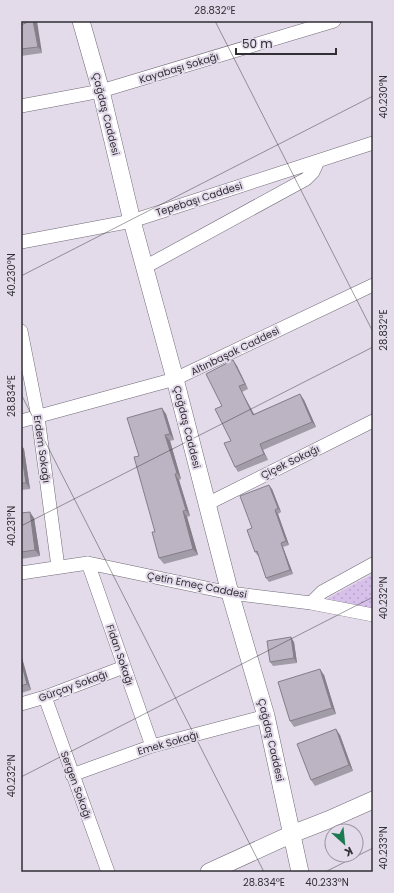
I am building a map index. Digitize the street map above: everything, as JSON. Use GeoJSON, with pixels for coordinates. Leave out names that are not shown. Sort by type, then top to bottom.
{"type":"FeatureCollection","features":[{"type":"Feature","properties":{"kind":"street","name":"Çağdaş Caddesi"},"geometry":{"type":"LineString","coordinates":[[81,21],[101,91],[132,221],[175,379],[230,592],[266,716],[300,872]]}},
{"type":"Feature","properties":{"kind":"street","name":"Kayabaşı Sokağı"},"geometry":{"type":"LineString","coordinates":[[21,106],[101,91],[334,21]]}},
{"type":"Feature","properties":{"kind":"street","name":"Tepebaşı Caddesi"},"geometry":{"type":"LineString","coordinates":[[21,242],[132,221],[373,143]]}},
{"type":"Feature","properties":{"kind":"street"},"geometry":{"type":"LineString","coordinates":[[145,267],[306,179],[313,172],[318,161]]}},
{"type":"Feature","properties":{"kind":"street","name":"Altınbaşak Caddesi"},"geometry":{"type":"LineString","coordinates":[[21,421],[175,379],[373,285]]}},
{"type":"Feature","properties":{"kind":"street","name":"Erdem Sokağı"},"geometry":{"type":"LineString","coordinates":[[21,331],[38,417],[58,568]]}},
{"type":"Feature","properties":{"kind":"street","name":"Çiçek Sokağı"},"geometry":{"type":"LineString","coordinates":[[207,504],[373,421]]}},
{"type":"Feature","properties":{"kind":"street","name":"Çetin Emeç Caddesi"},"geometry":{"type":"LineString","coordinates":[[21,573],[88,563],[230,592],[311,603],[373,615]]}},
{"type":"Feature","properties":{"kind":"street","name":"Fidan Sokağı"},"geometry":{"type":"LineString","coordinates":[[88,563],[152,746]]}},
{"type":"Feature","properties":{"kind":"street"},"geometry":{"type":"LineString","coordinates":[[311,603],[322,592],[373,564]]}},
{"type":"Feature","properties":{"kind":"street","name":"Gürçay Sokağı"},"geometry":{"type":"LineString","coordinates":[[21,704],[45,697],[124,667]]}},
{"type":"Feature","properties":{"kind":"street","name":"Sergen Sokağı"},"geometry":{"type":"LineString","coordinates":[[45,697],[108,872]]}},
{"type":"Feature","properties":{"kind":"street","name":"Emek Sokağı"},"geometry":{"type":"LineString","coordinates":[[72,775],[152,746],[266,716]]}},
{"type":"Feature","properties":{"kind":"street"},"geometry":{"type":"LineString","coordinates":[[209,872],[292,834],[373,800]]}},
{"type":"Feature","properties":{"kind":"shaded area"},"geometry":{"type":"Polygon","coordinates":[[[373,574],[373,614],[321,602],[373,574]]]}},
{"type":"Feature","properties":{"kind":"building"},"geometry":{"type":"Polygon","coordinates":[[[21,21],[33,21],[38,47],[21,49],[21,21]]]}},
{"type":"Feature","properties":{"kind":"building"},"geometry":{"type":"Polygon","coordinates":[[[233,360],[245,384],[239,386],[253,415],[300,394],[312,422],[260,444],[264,454],[235,467],[224,443],[231,441],[215,409],[222,406],[206,374],[233,360]]]}},
{"type":"Feature","properties":{"kind":"building"},"geometry":{"type":"Polygon","coordinates":[[[162,408],[170,434],[165,435],[177,473],[175,474],[186,510],[183,511],[193,549],[159,558],[152,532],[155,532],[134,457],[139,456],[127,418],[162,408]]]}},
{"type":"Feature","properties":{"kind":"building"},"geometry":{"type":"Polygon","coordinates":[[[21,450],[26,483],[21,483],[21,450]]]}},
{"type":"Feature","properties":{"kind":"building"},"geometry":{"type":"Polygon","coordinates":[[[269,485],[278,508],[275,510],[286,541],[281,543],[290,570],[266,578],[257,551],[255,552],[247,530],[252,528],[240,496],[269,485]]]}},
{"type":"Feature","properties":{"kind":"building"},"geometry":{"type":"Polygon","coordinates":[[[30,512],[35,550],[21,552],[21,513],[30,512]]]}},
{"type":"Feature","properties":{"kind":"building"},"geometry":{"type":"Polygon","coordinates":[[[291,637],[294,658],[270,662],[267,641],[291,637]]]}},
{"type":"Feature","properties":{"kind":"building"},"geometry":{"type":"Polygon","coordinates":[[[21,662],[27,684],[21,686],[21,662]]]}},
{"type":"Feature","properties":{"kind":"building"},"geometry":{"type":"Polygon","coordinates":[[[320,669],[332,708],[290,721],[278,682],[320,669]]]}},
{"type":"Feature","properties":{"kind":"building"},"geometry":{"type":"Polygon","coordinates":[[[336,729],[349,765],[311,780],[297,744],[336,729]]]}}]}
